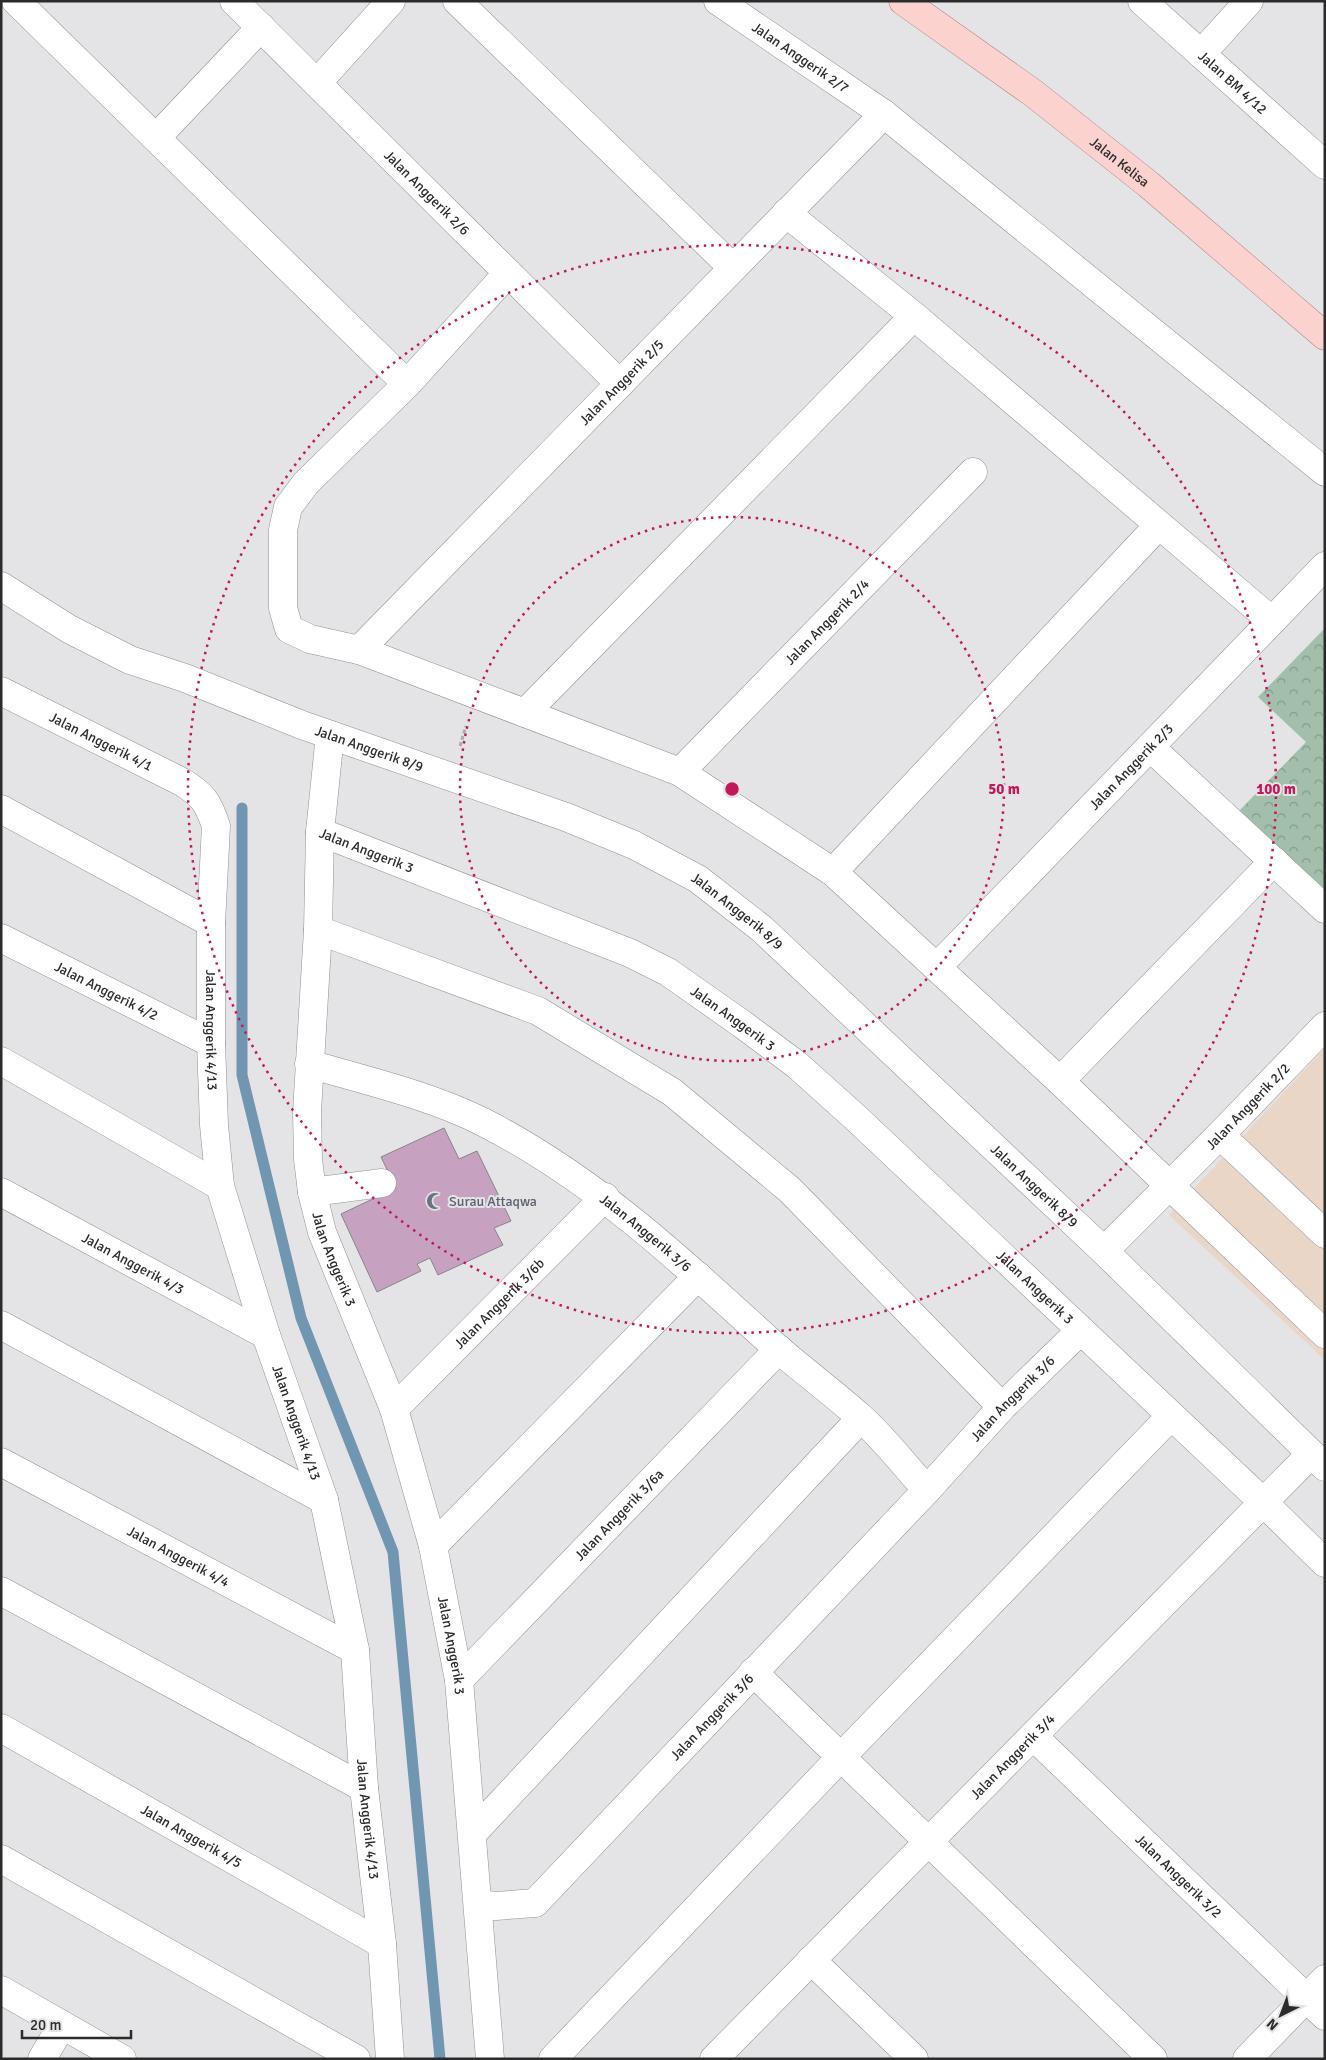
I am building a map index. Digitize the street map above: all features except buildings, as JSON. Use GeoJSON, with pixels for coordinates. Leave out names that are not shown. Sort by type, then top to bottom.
{"type":"FeatureCollection","features":[{"type":"Feature","properties":{"kind":"main road","name":"Jalan Kelisa"},"geometry":{"type":"LineString","coordinates":[[903,1],[1032,93],[1148,184],[1325,336]]}},
{"type":"Feature","properties":{"kind":"street"},"geometry":{"type":"LineString","coordinates":[[16,1],[407,384]]}},
{"type":"Feature","properties":{"kind":"street","name":"Jalan Anggerik 2/6"},"geometry":{"type":"LineString","coordinates":[[234,1],[620,384]]}},
{"type":"Feature","properties":{"kind":"street"},"geometry":{"type":"LineString","coordinates":[[317,83],[391,1]]}},
{"type":"Feature","properties":{"kind":"street"},"geometry":{"type":"LineString","coordinates":[[457,1],[733,268]]}},
{"type":"Feature","properties":{"kind":"street","name":"Jalan Anggerik 2/7"},"geometry":{"type":"LineString","coordinates":[[718,1],[884,114],[1325,472]]}},
{"type":"Feature","properties":{"kind":"street","name":"Jalan BM 4/12"},"geometry":{"type":"LineString","coordinates":[[1142,1],[1325,165]]}},
{"type":"Feature","properties":{"kind":"street"},"geometry":{"type":"LineString","coordinates":[[1201,54],[1248,1]]}},
{"type":"Feature","properties":{"kind":"street"},"geometry":{"type":"LineString","coordinates":[[156,138],[260,27]]}},
{"type":"Feature","properties":{"kind":"street","name":"Jalan Anggerik 2/5"},"geometry":{"type":"LineString","coordinates":[[359,650],[884,114]]}},
{"type":"Feature","properties":{"kind":"street"},"geometry":{"type":"LineString","coordinates":[[786,213],[914,316],[1158,526],[1272,621]]}},
{"type":"Feature","properties":{"kind":"street"},"geometry":{"type":"LineString","coordinates":[[508,273],[407,384],[306,483],[288,507],[283,530],[283,608],[289,629],[310,639],[359,650],[680,772],[832,872],[1060,1081],[1325,1334]]}},
{"type":"Feature","properties":{"kind":"street"},"geometry":{"type":"LineString","coordinates":[[525,713],[914,316]]}},
{"type":"Feature","properties":{"kind":"street","name":"Jalan Anggerik 2/4"},"geometry":{"type":"LineString","coordinates":[[680,772],[972,472]]}},
{"type":"Feature","properties":{"kind":"street"},"geometry":{"type":"LineString","coordinates":[[832,872],[1158,526]]}},
{"type":"Feature","properties":{"kind":"street","name":"Jalan Anggerik 2/3"},"geometry":{"type":"LineString","coordinates":[[937,967],[1325,566]]}},
{"type":"Feature","properties":{"kind":"street","name":"Jalan Anggerik 8/9"},"geometry":{"type":"LineString","coordinates":[[1,586],[69,628],[130,660],[330,735],[566,817],[634,845],[698,879],[762,929],[1104,1251],[1318,1460]]}},
{"type":"Feature","properties":{"kind":"street","name":"Jalan Anggerik 4/1"},"geometry":{"type":"LineString","coordinates":[[1,691],[182,782],[200,794]]}},
{"type":"Feature","properties":{"kind":"street"},"geometry":{"type":"LineString","coordinates":[[320,832],[330,735]]}},
{"type":"Feature","properties":{"kind":"street"},"geometry":{"type":"LineString","coordinates":[[1150,746],[1325,909]]}},
{"type":"Feature","properties":{"kind":"street","name":"Jalan Anggerik 4/13"},"geometry":{"type":"LineString","coordinates":[[200,794],[211,811],[216,826],[211,923],[211,1043],[214,1125],[220,1186],[266,1335],[324,1500],[355,1650],[364,1788],[382,1944],[390,2059]]}},
{"type":"Feature","properties":{"kind":"street"},"geometry":{"type":"LineString","coordinates":[[1,809],[211,923]]}},
{"type":"Feature","properties":{"kind":"street","name":"Jalan Anggerik 3"},"geometry":{"type":"LineString","coordinates":[[490,2059],[459,1680],[433,1546],[394,1409],[322,1232],[312,1192],[308,1159],[307,1112],[318,930],[320,832],[630,953],[668,972],[742,1024],[797,1065],[1264,1502],[1325,1563]]}},
{"type":"Feature","properties":{"kind":"street"},"geometry":{"type":"LineString","coordinates":[[1060,1081],[1274,861]]}},
{"type":"Feature","properties":{"kind":"street"},"geometry":{"type":"LineString","coordinates":[[318,930],[538,1011],[672,1092],[790,1190],[1002,1407]]}},
{"type":"Feature","properties":{"kind":"street","name":"Jalan Anggerik 4/2"},"geometry":{"type":"LineString","coordinates":[[1,938],[211,1043]]}},
{"type":"Feature","properties":{"kind":"street","name":"Jalan Anggerik 2/2"},"geometry":{"type":"LineString","coordinates":[[1104,1251],[1220,1136],[1324,1027]]}},
{"type":"Feature","properties":{"kind":"street"},"geometry":{"type":"LineString","coordinates":[[1,1061],[220,1186]]}},
{"type":"Feature","properties":{"kind":"street","name":"Jalan Anggerik 3/6"},"geometry":{"type":"LineString","coordinates":[[309,1064],[418,1096],[482,1121],[543,1156],[604,1198],[698,1276],[779,1349],[861,1418],[926,1490]]}},
{"type":"Feature","properties":{"kind":"street"},"geometry":{"type":"LineString","coordinates":[[1220,1136],[1325,1234]]}},
{"type":"Feature","properties":{"kind":"street"},"geometry":{"type":"LineString","coordinates":[[312,1192],[382,1183]]}},
{"type":"Feature","properties":{"kind":"street","name":"Jalan Anggerik 4/3"},"geometry":{"type":"LineString","coordinates":[[1,1192],[266,1335]]}},
{"type":"Feature","properties":{"kind":"street","name":"Jalan Anggerik 3/6b"},"geometry":{"type":"LineString","coordinates":[[394,1409],[604,1198]]}},
{"type":"Feature","properties":{"kind":"street"},"geometry":{"type":"LineString","coordinates":[[433,1546],[698,1276]]}},
{"type":"Feature","properties":{"kind":"street"},"geometry":{"type":"LineString","coordinates":[[1,1324],[324,1500]]}},
{"type":"Feature","properties":{"kind":"street","name":"Jalan Anggerik 3/6"},"geometry":{"type":"LineString","coordinates":[[478,1904],[496,1906],[535,1902],[926,1490],[1002,1407],[1080,1330]]}},
{"type":"Feature","properties":{"kind":"street","name":"Jalan Anggerik 3/6a"},"geometry":{"type":"LineString","coordinates":[[459,1680],[779,1349]]}},
{"type":"Feature","properties":{"kind":"street"},"geometry":{"type":"LineString","coordinates":[[553,2059],[841,1757],[1171,1416]]}},
{"type":"Feature","properties":{"kind":"street"},"geometry":{"type":"LineString","coordinates":[[473,1833],[861,1418]]}},
{"type":"Feature","properties":{"kind":"street","name":"Jalan Anggerik 3/4"},"geometry":{"type":"LineString","coordinates":[[714,2059],[1264,1502],[1318,1460]]}},
{"type":"Feature","properties":{"kind":"street","name":"Jalan Anggerik 4/4"},"geometry":{"type":"LineString","coordinates":[[1,1462],[355,1650]]}},
{"type":"Feature","properties":{"kind":"street"},"geometry":{"type":"LineString","coordinates":[[1,1591],[364,1788]]}},
{"type":"Feature","properties":{"kind":"street"},"geometry":{"type":"LineString","coordinates":[[753,1672],[1153,2059]]}},
{"type":"Feature","properties":{"kind":"street","name":"Jalan Anggerik 4/5"},"geometry":{"type":"LineString","coordinates":[[1,1728],[382,1944]]}},
{"type":"Feature","properties":{"kind":"street","name":"Jalan Anggerik 3/2"},"geometry":{"type":"LineString","coordinates":[[1033,1736],[1315,2007]]}},
{"type":"Feature","properties":{"kind":"street"},"geometry":{"type":"LineString","coordinates":[[1,1859],[356,2059]]}},
{"type":"Feature","properties":{"kind":"street"},"geometry":{"type":"LineString","coordinates":[[811,1960],[914,2059]]}},
{"type":"Feature","properties":{"kind":"street"},"geometry":{"type":"LineString","coordinates":[[1247,2059],[1315,2007],[1325,1979]]}},
{"type":"Feature","properties":{"kind":"street"},"geometry":{"type":"LineString","coordinates":[[1,1990],[122,2059]]}},
{"type":"Feature","properties":{"kind":"street"},"geometry":{"type":"LineString","coordinates":[[42,2059],[62,2025]]}},
{"type":"Feature","properties":{"kind":"path"},"geometry":{"type":"LineString","coordinates":[[451,777],[475,694]]}},
{"type":"Feature","properties":{"kind":"shaded area"},"geometry":{"type":"Polygon","coordinates":[[[1325,1048],[1325,1360],[1169,1215],[1325,1048]]]}},
{"type":"Feature","properties":{"kind":"green space"},"geometry":{"type":"Polygon","coordinates":[[[1325,628],[1325,892],[1239,811],[1306,742],[1258,697],[1325,628]]]}},
{"type":"Feature","properties":{"kind":"waterway"},"geometry":{"type":"LineString","coordinates":[[242,808],[242,1075],[301,1318],[393,1552],[440,2059]]}},
{"type":"Feature","properties":{"kind":"place","name":"Surau Attaqwa"},"geometry":{"type":"Point","coordinates":[435,1201]}}]}
